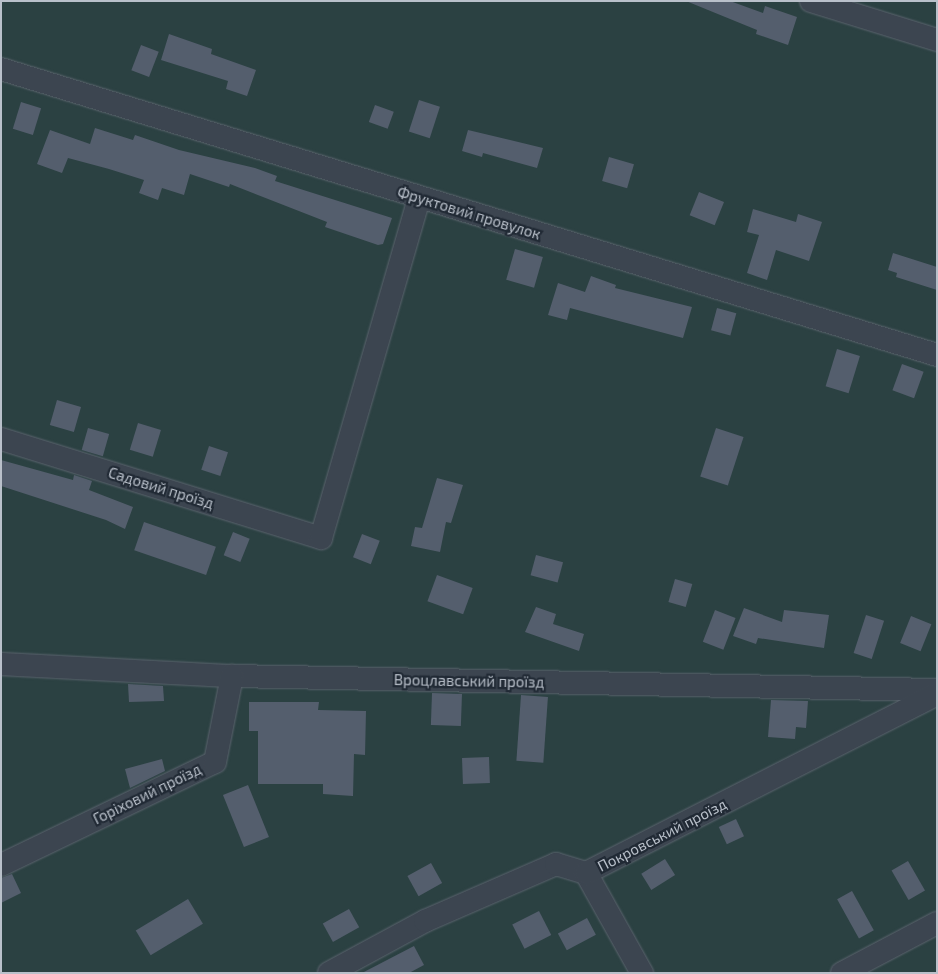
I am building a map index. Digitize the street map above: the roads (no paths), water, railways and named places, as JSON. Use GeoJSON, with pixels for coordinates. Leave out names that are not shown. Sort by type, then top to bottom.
{"type":"FeatureCollection","features":[{"type":"Feature","properties":{"kind":"street"},"geometry":{"type":"LineString","coordinates":[[811,1],[937,40]]}},
{"type":"Feature","properties":{"kind":"street","name":"Фруктовий провулок"},"geometry":{"type":"LineString","coordinates":[[1,69],[419,199],[937,355]]}},
{"type":"Feature","properties":{"kind":"street","name":"Садовий проїзд"},"geometry":{"type":"LineString","coordinates":[[1,439],[321,538],[419,199]]}},
{"type":"Feature","properties":{"kind":"street","name":"Вроцлавський проїзд"},"geometry":{"type":"LineString","coordinates":[[1,664],[232,676],[937,692]]}},
{"type":"Feature","properties":{"kind":"street","name":"Горіховий проїзд"},"geometry":{"type":"LineString","coordinates":[[1,865],[215,762],[232,676]]}},
{"type":"Feature","properties":{"kind":"street","name":"Покровський проїзд"},"geometry":{"type":"LineString","coordinates":[[329,973],[425,921],[556,864],[586,873],[937,692]]}},
{"type":"Feature","properties":{"kind":"street"},"geometry":{"type":"LineString","coordinates":[[586,873],[642,973]]}},
{"type":"Feature","properties":{"kind":"street"},"geometry":{"type":"LineString","coordinates":[[842,973],[937,923]]}}]}
